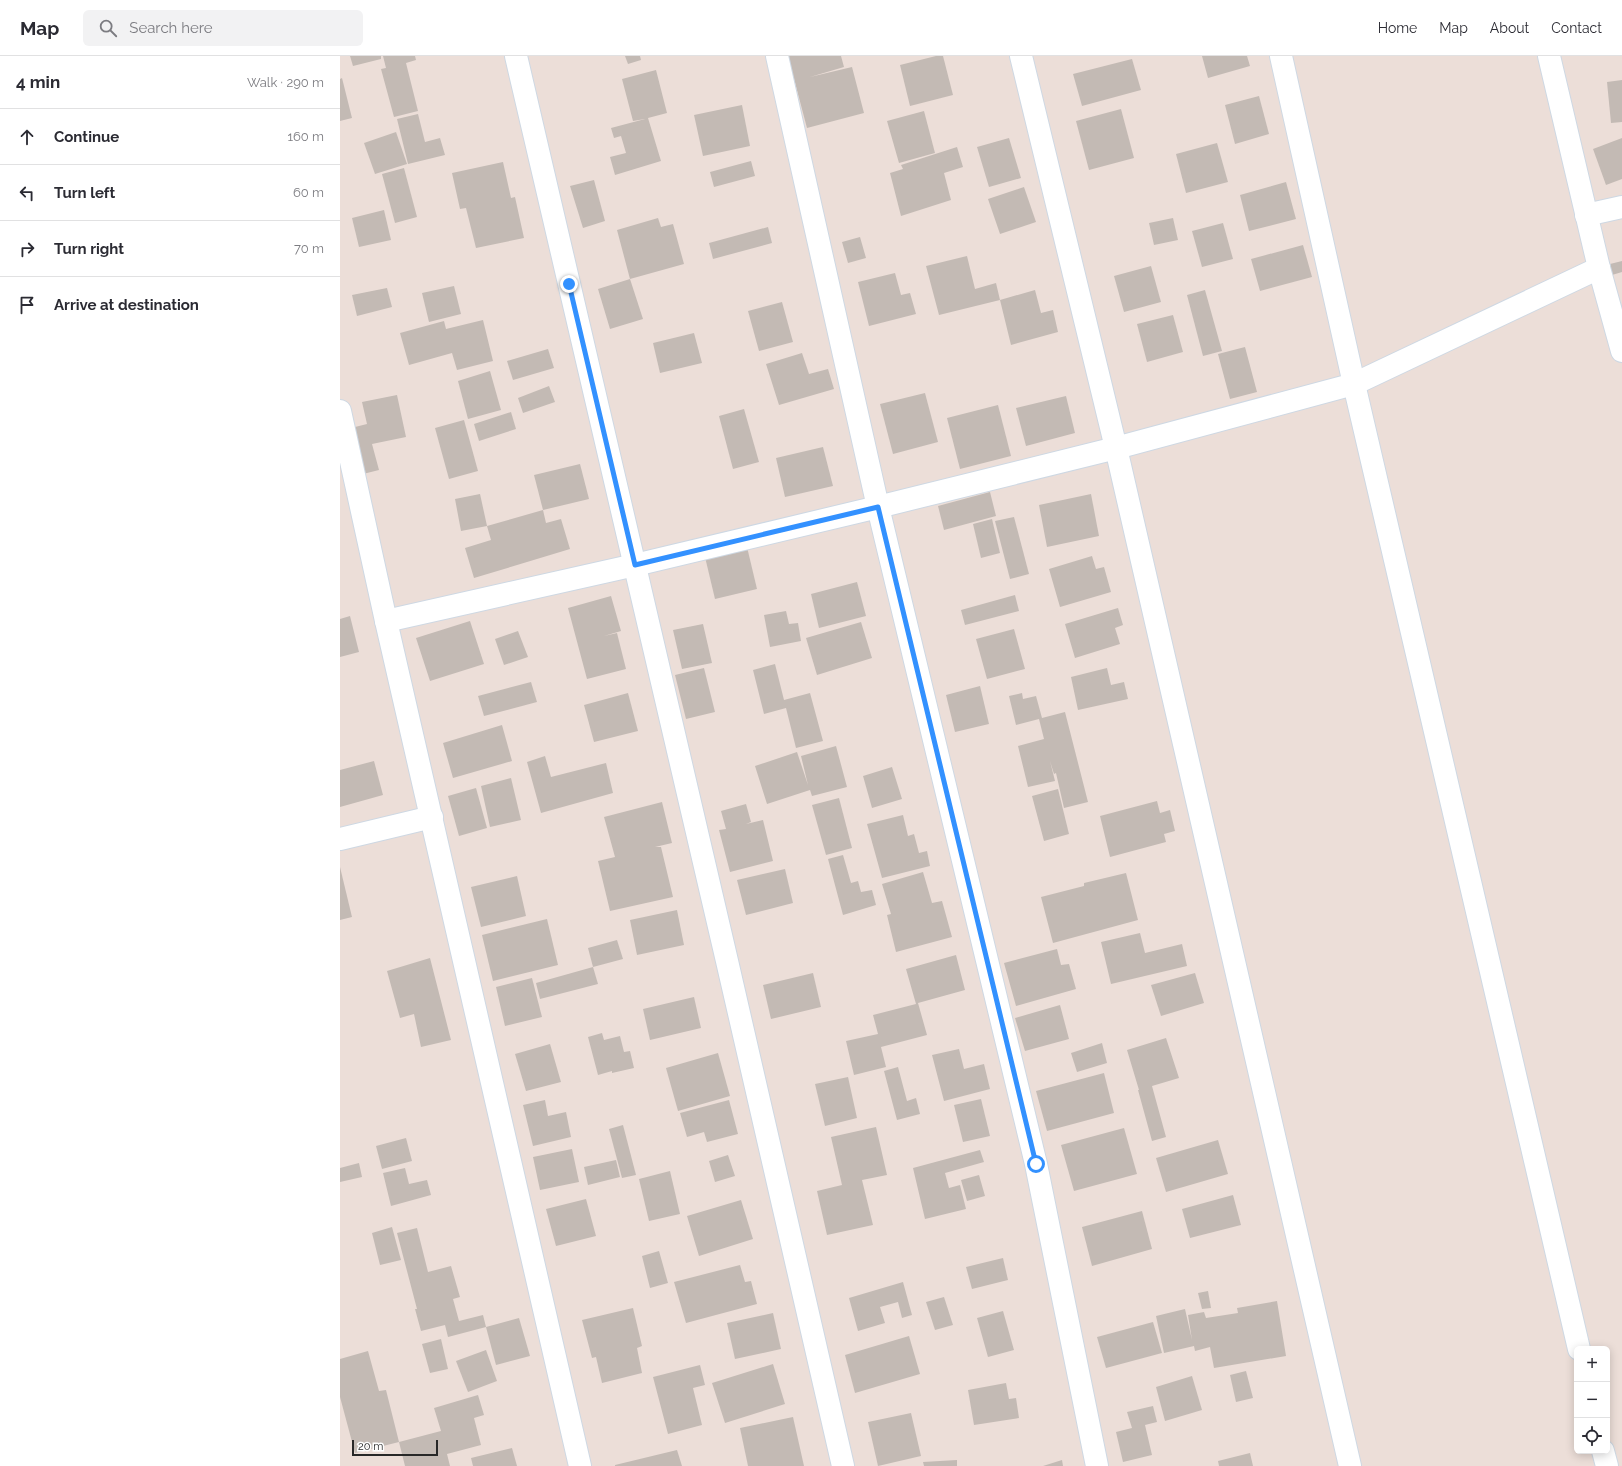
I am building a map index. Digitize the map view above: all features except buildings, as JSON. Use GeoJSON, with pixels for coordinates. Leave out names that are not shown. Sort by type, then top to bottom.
{"type":"FeatureCollection","features":[{"type":"Feature","properties":{"kind":"street"},"geometry":{"type":"LineString","coordinates":[[516,56],[843,1466]]}},
{"type":"Feature","properties":{"kind":"street"},"geometry":{"type":"LineString","coordinates":[[777,56],[878,507],[1036,1164],[1097,1466]]}},
{"type":"Feature","properties":{"kind":"street"},"geometry":{"type":"LineString","coordinates":[[1021,56],[1116,448],[1350,1466]]}},
{"type":"Feature","properties":{"kind":"street"},"geometry":{"type":"LineString","coordinates":[[1281,56],[1354,384],[1578,1346]]}},
{"type":"Feature","properties":{"kind":"street"},"geometry":{"type":"LineString","coordinates":[[1549,56],[1599,268],[1622,351]]}},
{"type":"Feature","properties":{"kind":"street"},"geometry":{"type":"LineString","coordinates":[[1586,215],[1622,207]]}},
{"type":"Feature","properties":{"kind":"street"},"geometry":{"type":"LineString","coordinates":[[386,621],[635,565],[878,507],[1116,448],[1354,384],[1599,268]]}},
{"type":"Feature","properties":{"kind":"street"},"geometry":{"type":"LineString","coordinates":[[340,411],[386,621],[580,1466]]}},
{"type":"Feature","properties":{"kind":"street"},"geometry":{"type":"LineString","coordinates":[[340,840],[432,816]]}},
{"type":"Feature","properties":{"kind":"street"},"geometry":{"type":"LineString","coordinates":[[1604,1454],[1607,1466]]}},
{"type":"Feature","properties":{"kind":"route"},"geometry":{"type":"LineString","coordinates":[[569,284],[635,565],[878,507],[1036,1164]]}}]}
